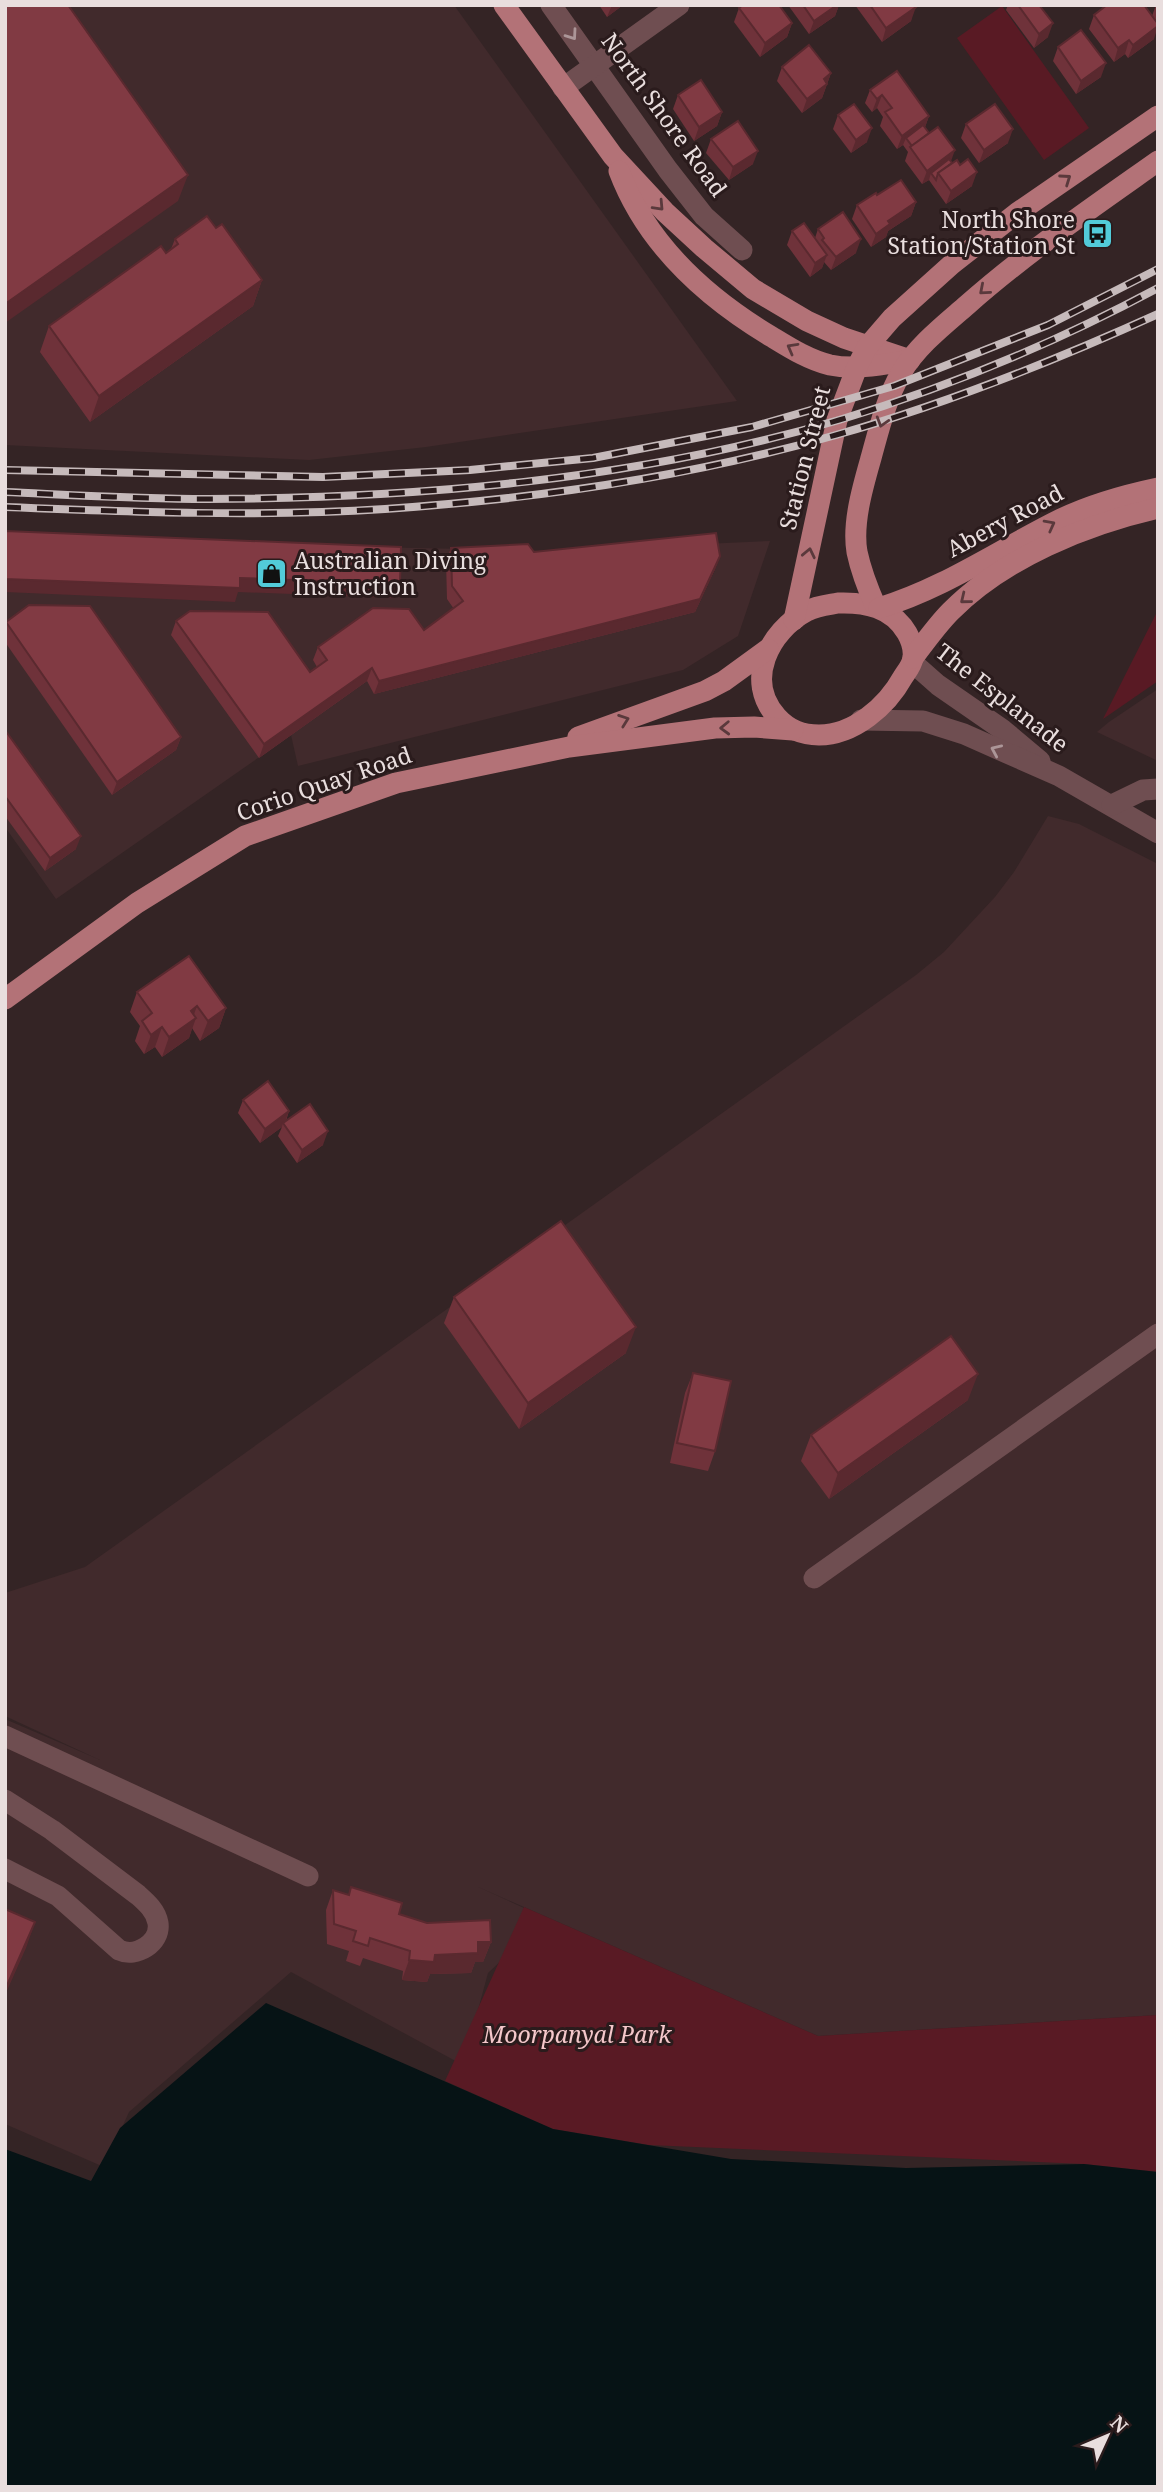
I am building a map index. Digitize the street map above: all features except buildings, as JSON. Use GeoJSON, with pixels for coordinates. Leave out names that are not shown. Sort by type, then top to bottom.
{"type":"FeatureCollection","features":[{"type":"Feature","properties":{"kind":"main road"},"geometry":{"type":"LineString","coordinates":[[504,5],[613,156],[665,212],[753,289],[807,321],[867,346],[910,360]]}},
{"type":"Feature","properties":{"kind":"main road","name":"Station Street"},"geometry":{"type":"LineString","coordinates":[[794,620],[837,420],[867,346],[892,318],[953,264],[1017,213],[1158,116]]}},
{"type":"Feature","properties":{"kind":"main road"},"geometry":{"type":"LineString","coordinates":[[613,156],[634,204],[661,245],[717,300],[747,321],[815,360],[831,365],[857,367],[910,360]]}},
{"type":"Feature","properties":{"kind":"main road"},"geometry":{"type":"LineString","coordinates":[[877,608],[864,580],[857,550],[857,520],[867,470],[884,413],[894,386],[910,360],[937,330],[1008,269],[1158,161]]}},
{"type":"Feature","properties":{"kind":"main road","name":"Abery Road"},"geometry":{"type":"LineString","coordinates":[[877,608],[925,592],[1062,519],[1107,501],[1158,488]]}},
{"type":"Feature","properties":{"kind":"main road","name":"Abery Road"},"geometry":{"type":"LineString","coordinates":[[913,660],[953,609],[1021,561],[1078,531],[1108,520],[1158,508]]}},
{"type":"Feature","properties":{"kind":"main road"},"geometry":{"type":"LineString","coordinates":[[852,603],[877,608],[895,616],[901,624],[909,636],[913,660],[888,700],[861,720],[824,735],[793,730],[778,719],[765,699],[761,676],[762,663],[768,649],[794,620],[804,612],[823,605],[852,603]]}},
{"type":"Feature","properties":{"kind":"main road","name":"Corio Quay Road"},"geometry":{"type":"LineString","coordinates":[[537,752],[705,691],[724,681],[768,649]]}},
{"type":"Feature","properties":{"kind":"main road","name":"Corio Quay Road"},"geometry":{"type":"LineString","coordinates":[[5,999],[137,903],[245,836],[396,783],[537,752],[715,728],[793,730]]}},
{"type":"Feature","properties":{"kind":"street","name":"North Shore Road"},"geometry":{"type":"LineString","coordinates":[[551,5],[668,170],[704,216],[742,250]]}},
{"type":"Feature","properties":{"kind":"street"},"geometry":{"type":"LineString","coordinates":[[563,88],[679,5]]}},
{"type":"Feature","properties":{"kind":"street","name":"The Esplanade"},"geometry":{"type":"LineString","coordinates":[[913,660],[938,685],[1003,730],[1059,776]]}},
{"type":"Feature","properties":{"kind":"street","name":"The Esplanade"},"geometry":{"type":"LineString","coordinates":[[861,720],[908,720],[939,725],[1059,776],[1158,833]]}},
{"type":"Feature","properties":{"kind":"street"},"geometry":{"type":"LineString","coordinates":[[1112,805],[1143,790],[1158,789]]}},
{"type":"Feature","properties":{"kind":"street"},"geometry":{"type":"LineString","coordinates":[[814,1578],[1158,1334]]}},
{"type":"Feature","properties":{"kind":"street"},"geometry":{"type":"LineString","coordinates":[[5,1736],[308,1876]]}},
{"type":"Feature","properties":{"kind":"street"},"geometry":{"type":"LineString","coordinates":[[5,1800],[52,1830],[138,1895],[151,1907],[158,1923],[157,1935],[143,1949],[125,1953],[58,1896],[5,1869]]}},
{"type":"Feature","properties":{"kind":"shaded area"},"geometry":{"type":"Polygon","coordinates":[[[5,5],[454,5],[737,401],[426,447],[309,460],[5,445],[5,5]]]}},
{"type":"Feature","properties":{"kind":"shaded area"},"geometry":{"type":"Polygon","coordinates":[[[5,539],[551,551],[770,541],[738,636],[683,670],[298,766],[291,735],[56,899],[5,827],[5,539]]]}},
{"type":"Feature","properties":{"kind":"shaded area"},"geometry":{"type":"Polygon","coordinates":[[[1158,689],[1158,761],[1097,732],[1109,722],[1158,689]]]}},
{"type":"Feature","properties":{"kind":"shaded area"},"geometry":{"type":"Polygon","coordinates":[[[1048,816],[1079,824],[1158,864],[1158,2015],[818,2036],[476,1886],[546,1918],[488,1973],[463,2065],[291,1972],[129,2112],[104,2167],[5,2124],[5,1719],[100,1760],[5,1716],[5,1593],[85,1567],[916,975],[944,952],[995,897],[1014,872],[1048,816]]]}},
{"type":"Feature","properties":{"kind":"shaded area"},"geometry":{"type":"Polygon","coordinates":[[[266,2003],[553,2129],[731,2159],[906,2168],[1084,2164],[1158,2172],[1158,2487],[5,2487],[5,2149],[91,2181],[120,2128],[266,2003]]]}},
{"type":"Feature","properties":{"kind":"green space"},"geometry":{"type":"Polygon","coordinates":[[[1002,6],[1089,128],[1044,160],[957,38],[1002,6]]]}},
{"type":"Feature","properties":{"kind":"green space"},"geometry":{"type":"Polygon","coordinates":[[[1158,610],[1158,681],[1103,719],[1158,610]]]}},
{"type":"Feature","properties":{"kind":"green space","name":"Moorpanyal Park"},"geometry":{"type":"Polygon","coordinates":[[[524,1907],[818,2036],[1158,2015],[1158,2172],[1084,2164],[649,2145],[553,2129],[445,2081],[524,1907]]]}},
{"type":"Feature","properties":{"kind":"railway"},"geometry":{"type":"LineString","coordinates":[[5,470],[323,477],[470,470],[593,458],[752,427],[894,386],[1048,325],[1158,269]]}},
{"type":"Feature","properties":{"kind":"railway"},"geometry":{"type":"LineString","coordinates":[[5,492],[183,499],[367,495],[526,482],[684,458],[839,420],[921,393],[1042,345],[1158,288]]}},
{"type":"Feature","properties":{"kind":"railway"},"geometry":{"type":"LineString","coordinates":[[5,507],[290,513],[442,505],[612,484],[725,463],[877,423],[999,380],[1158,314]]}},
{"type":"Feature","properties":{"kind":"place","name":"North Shore Station/Station St"},"geometry":{"type":"Point","coordinates":[1098,233]}},
{"type":"Feature","properties":{"kind":"place","name":"Australian Diving Instruction"},"geometry":{"type":"Point","coordinates":[271,574]}}]}
